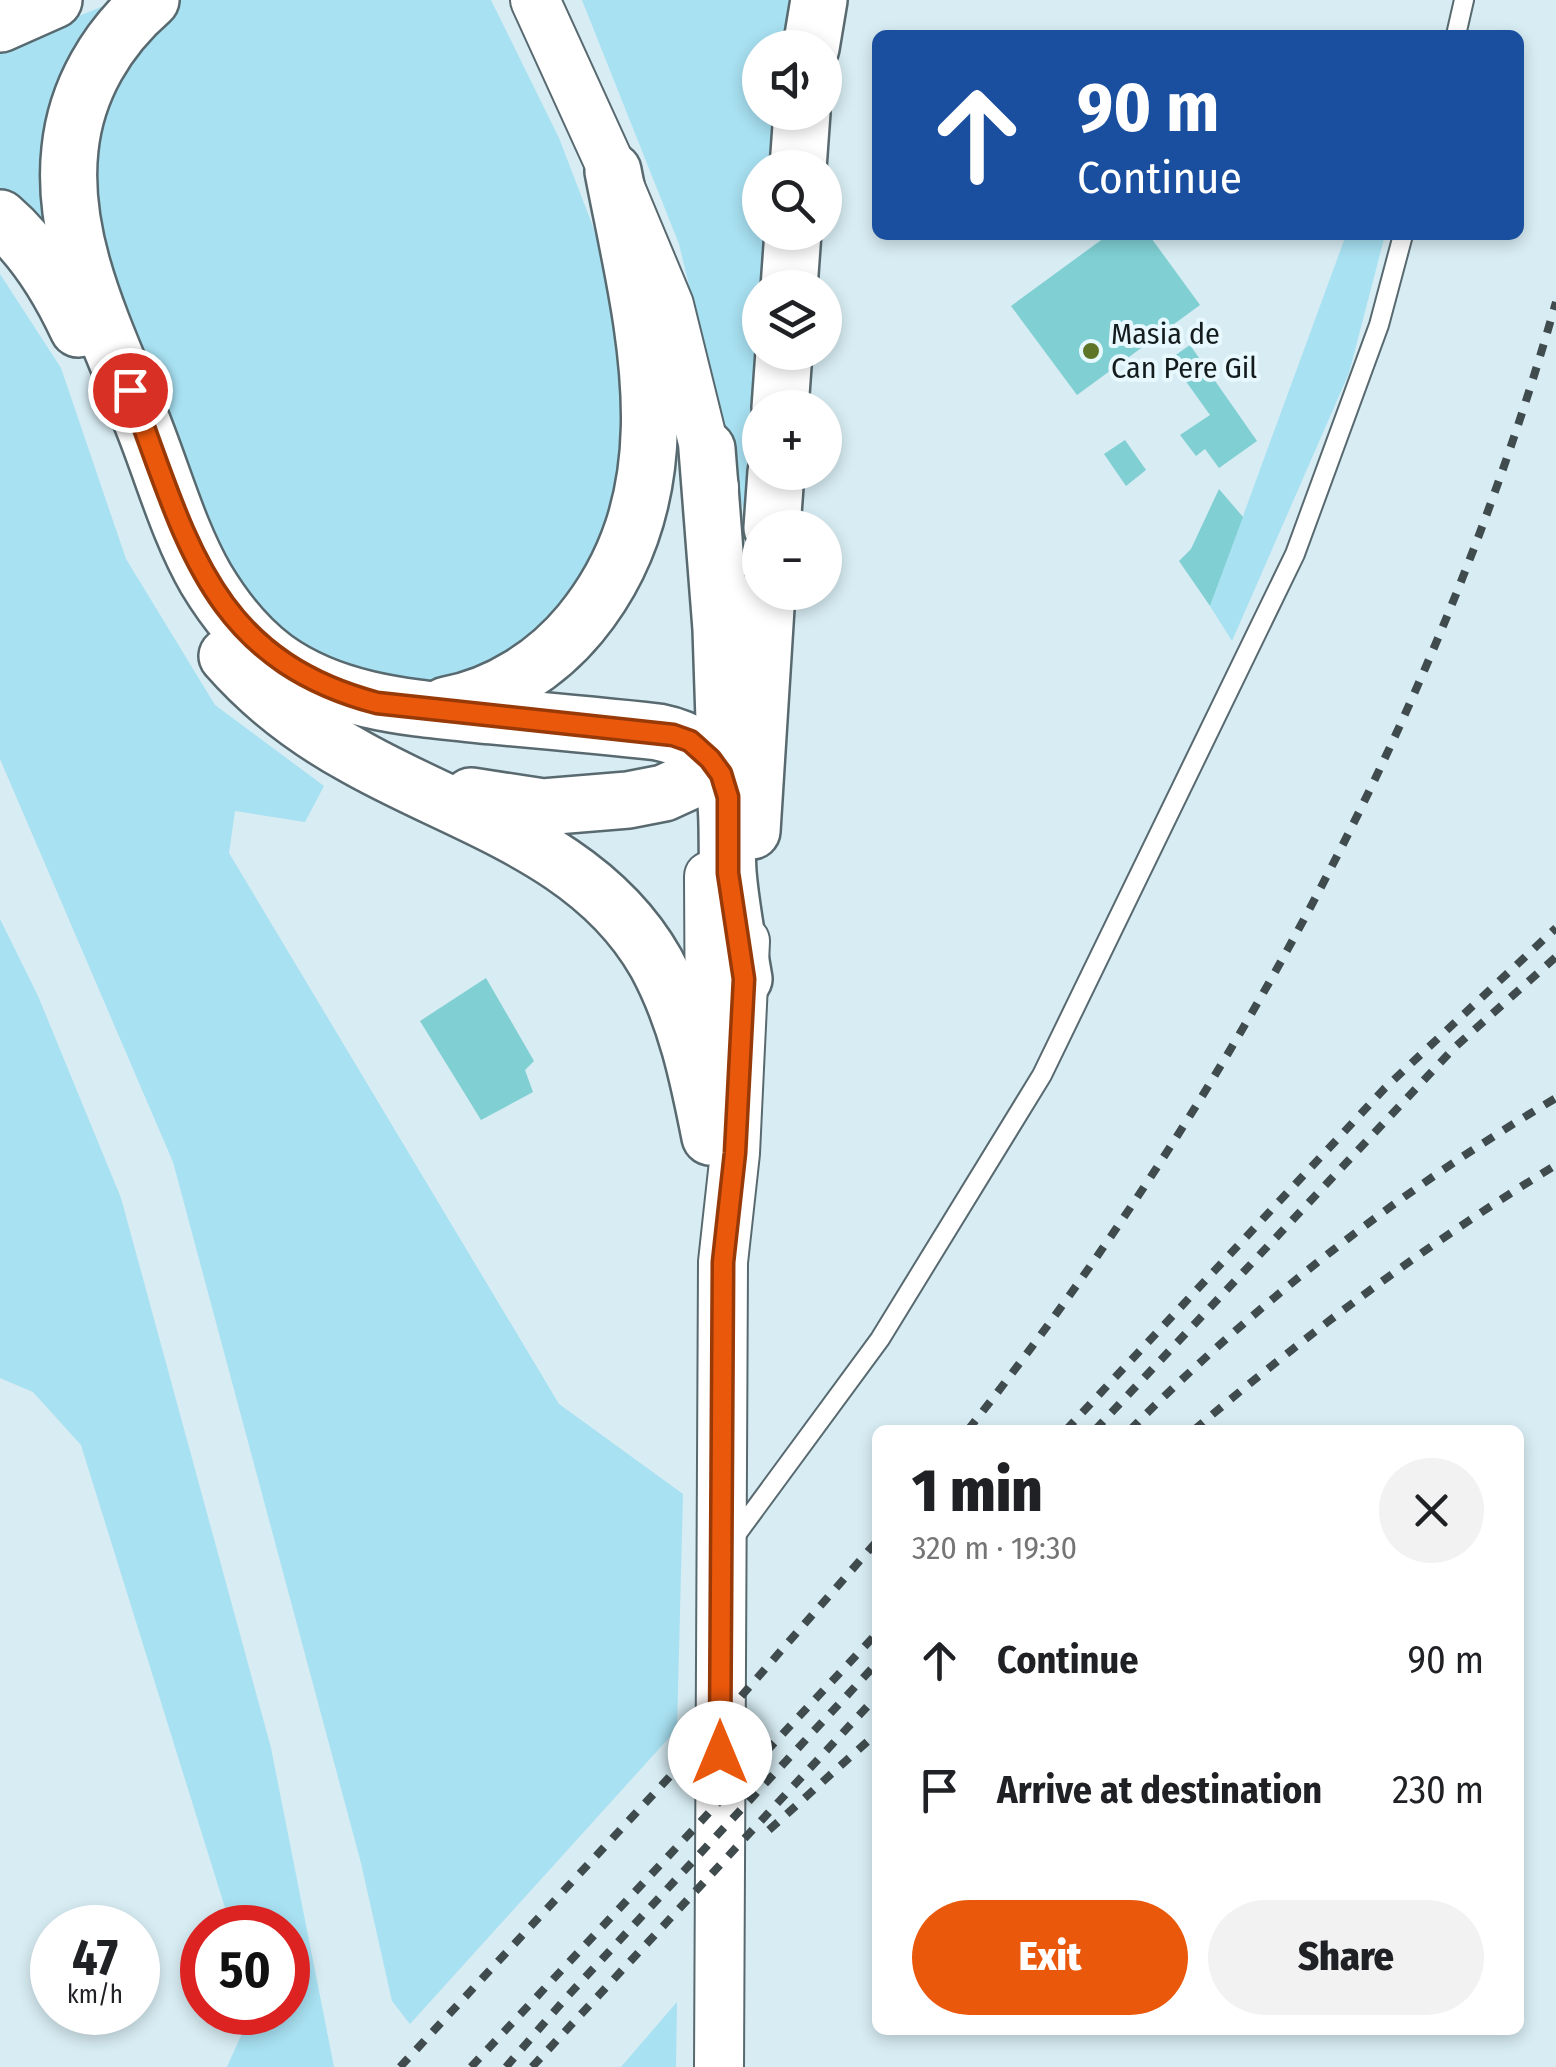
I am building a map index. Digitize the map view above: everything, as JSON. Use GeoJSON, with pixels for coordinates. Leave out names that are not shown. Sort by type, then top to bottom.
{"type":"FeatureCollection","features":[{"type":"Feature","properties":{"kind":"highway"},"geometry":{"type":"LineString","coordinates":[[0,24],[54,0]]}},
{"type":"Feature","properties":{"kind":"highway"},"geometry":{"type":"LineString","coordinates":[[151,0],[107,48],[89,80],[77,113],[68,182],[77,248],[89,282],[185,534],[220,601],[244,632],[275,658],[306,678],[346,694],[408,707],[658,732],[690,741],[721,774],[728,797],[728,873],[744,979]]}},
{"type":"Feature","properties":{"kind":"highway"},"geometry":{"type":"LineString","coordinates":[[813,30],[819,0]]}},
{"type":"Feature","properties":{"kind":"highway"},"geometry":{"type":"LineString","coordinates":[[408,707],[450,704],[476,697],[538,664],[569,637],[596,604],[626,548],[647,478],[651,430],[645,337],[614,171]]}},
{"type":"Feature","properties":{"kind":"highway"},"geometry":{"type":"LineString","coordinates":[[0,218],[42,263],[62,293],[165,557],[212,638],[243,674],[316,734],[505,828],[546,853],[610,905],[654,960],[677,1006],[695,1062],[710,1137]]}},
{"type":"Feature","properties":{"kind":"highway"},"geometry":{"type":"LineString","coordinates":[[401,778],[488,801],[543,807],[664,793],[688,782],[710,759],[724,720],[707,449]]}},
{"type":"Feature","properties":{"kind":"highway"},"geometry":{"type":"LineString","coordinates":[[749,868],[767,610]]}},
{"type":"Feature","properties":{"kind":"street"},"geometry":{"type":"LineString","coordinates":[[535,0],[614,171],[669,305],[707,449],[738,628],[748,755],[749,868],[735,1153],[723,1262],[719,2067]]}},
{"type":"Feature","properties":{"kind":"street"},"geometry":{"type":"LineString","coordinates":[[614,171],[681,425],[699,560],[710,759],[710,1137],[723,1262]]}},
{"type":"Feature","properties":{"kind":"lane"},"geometry":{"type":"LineString","coordinates":[[1457,30],[1464,0]]}},
{"type":"Feature","properties":{"kind":"lane"},"geometry":{"type":"LineString","coordinates":[[720,1557],[880,1339],[1042,1075],[1294,554],[1379,324],[1402,240]]}},
{"type":"Feature","properties":{"kind":"shaded area"},"geometry":{"type":"Polygon","coordinates":[[[174,0],[491,0],[559,138],[592,224],[612,292],[625,390],[620,499],[575,596],[493,668],[405,690],[318,666],[225,581],[95,258],[86,133],[144,26],[174,0]]]}},
{"type":"Feature","properties":{"kind":"shaded area"},"geometry":{"type":"Polygon","coordinates":[[[582,0],[795,0],[791,30],[742,30],[742,130],[779,130],[778,150],[742,150],[742,250],[768,250],[767,270],[742,270],[742,370],[758,370],[756,390],[742,390],[746,510],[744,510],[679,244],[582,0]]]}},
{"type":"Feature","properties":{"kind":"shaded area"},"geometry":{"type":"Polygon","coordinates":[[[111,3],[62,257],[0,196],[0,48],[111,3]]]}},
{"type":"Feature","properties":{"kind":"shaded area"},"geometry":{"type":"Polygon","coordinates":[[[1344,240],[1384,240],[1349,373],[1232,641],[1210,606],[1344,240]]]}},
{"type":"Feature","properties":{"kind":"shaded area"},"geometry":{"type":"Polygon","coordinates":[[[0,274],[61,368],[126,559],[215,705],[324,786],[305,822],[235,811],[229,853],[559,1404],[683,1494],[677,1729],[410,2024],[392,2001],[361,1863],[173,1162],[0,759],[0,274]]]}},
{"type":"Feature","properties":{"kind":"shaded area"},"geometry":{"type":"Polygon","coordinates":[[[0,919],[38,996],[121,1198],[271,1748],[302,1905],[224,1905],[81,1445],[33,1392],[0,1378],[0,919]]]}},
{"type":"Feature","properties":{"kind":"shaded area"},"geometry":{"type":"Polygon","coordinates":[[[310,1945],[334,2067],[227,2067],[241,2035],[310,2035],[310,1945]]]}},
{"type":"Feature","properties":{"kind":"shaded area"},"geometry":{"type":"Polygon","coordinates":[[[677,2002],[676,2067],[621,2067],[677,2002]]]}},
{"type":"Feature","properties":{"kind":"building","name":"Masia de Can Pere Gil"},"geometry":{"type":"Polygon","coordinates":[[[1101,240],[1153,240],[1200,305],[1077,395],[1011,306],[1101,240]]]}},
{"type":"Feature","properties":{"kind":"building"},"geometry":{"type":"Polygon","coordinates":[[[1190,345],[1257,441],[1219,468],[1205,449],[1196,456],[1180,435],[1210,415],[1170,359],[1190,345]]]}},
{"type":"Feature","properties":{"kind":"building"},"geometry":{"type":"Polygon","coordinates":[[[1125,440],[1146,470],[1126,486],[1104,454],[1125,440]]]}},
{"type":"Feature","properties":{"kind":"building"},"geometry":{"type":"Polygon","coordinates":[[[1219,489],[1243,517],[1210,606],[1179,561],[1191,549],[1219,489]]]}},
{"type":"Feature","properties":{"kind":"building"},"geometry":{"type":"Polygon","coordinates":[[[486,978],[534,1061],[525,1070],[533,1092],[481,1120],[420,1021],[486,978]]]}},
{"type":"Feature","properties":{"kind":"railway"},"geometry":{"type":"LineString","coordinates":[[972,1425],[1064,1303],[1155,1171],[1239,1035],[1317,894],[1388,751],[1452,604],[1508,454],[1556,302]]}},
{"type":"Feature","properties":{"kind":"railway"},"geometry":{"type":"LineString","coordinates":[[1071,1425],[1385,1088],[1556,928]]}},
{"type":"Feature","properties":{"kind":"railway"},"geometry":{"type":"LineString","coordinates":[[1100,1425],[1455,1047],[1556,957]]}},
{"type":"Feature","properties":{"kind":"railway"},"geometry":{"type":"LineString","coordinates":[[1135,1425],[1228,1337],[1332,1250],[1442,1170],[1556,1098]]}},
{"type":"Feature","properties":{"kind":"railway"},"geometry":{"type":"LineString","coordinates":[[1200,1425],[1370,1290],[1556,1165]]}},
{"type":"Feature","properties":{"kind":"railway"},"geometry":{"type":"LineString","coordinates":[[400,2067],[687,1758],[872,1547]]}},
{"type":"Feature","properties":{"kind":"railway"},"geometry":{"type":"LineString","coordinates":[[471,2067],[872,1638]]}},
{"type":"Feature","properties":{"kind":"railway"},"geometry":{"type":"LineString","coordinates":[[506,2067],[872,1668]]}},
{"type":"Feature","properties":{"kind":"railway"},"geometry":{"type":"LineString","coordinates":[[532,2067],[872,1701]]}},
{"type":"Feature","properties":{"kind":"railway"},"geometry":{"type":"LineString","coordinates":[[769,1830],[872,1737]]}},
{"type":"Feature","properties":{"kind":"place","name":"Masia de Can Pere Gil"},"geometry":{"type":"Point","coordinates":[1091,351]}},
{"type":"Feature","properties":{"kind":"route"},"geometry":{"type":"LineString","coordinates":[[130,390],[204,576],[244,632],[275,658],[306,678],[377,703],[673,735],[702,750],[721,774],[728,797],[728,873],[744,979],[735,1153],[723,1262],[720,1753]]}}]}
